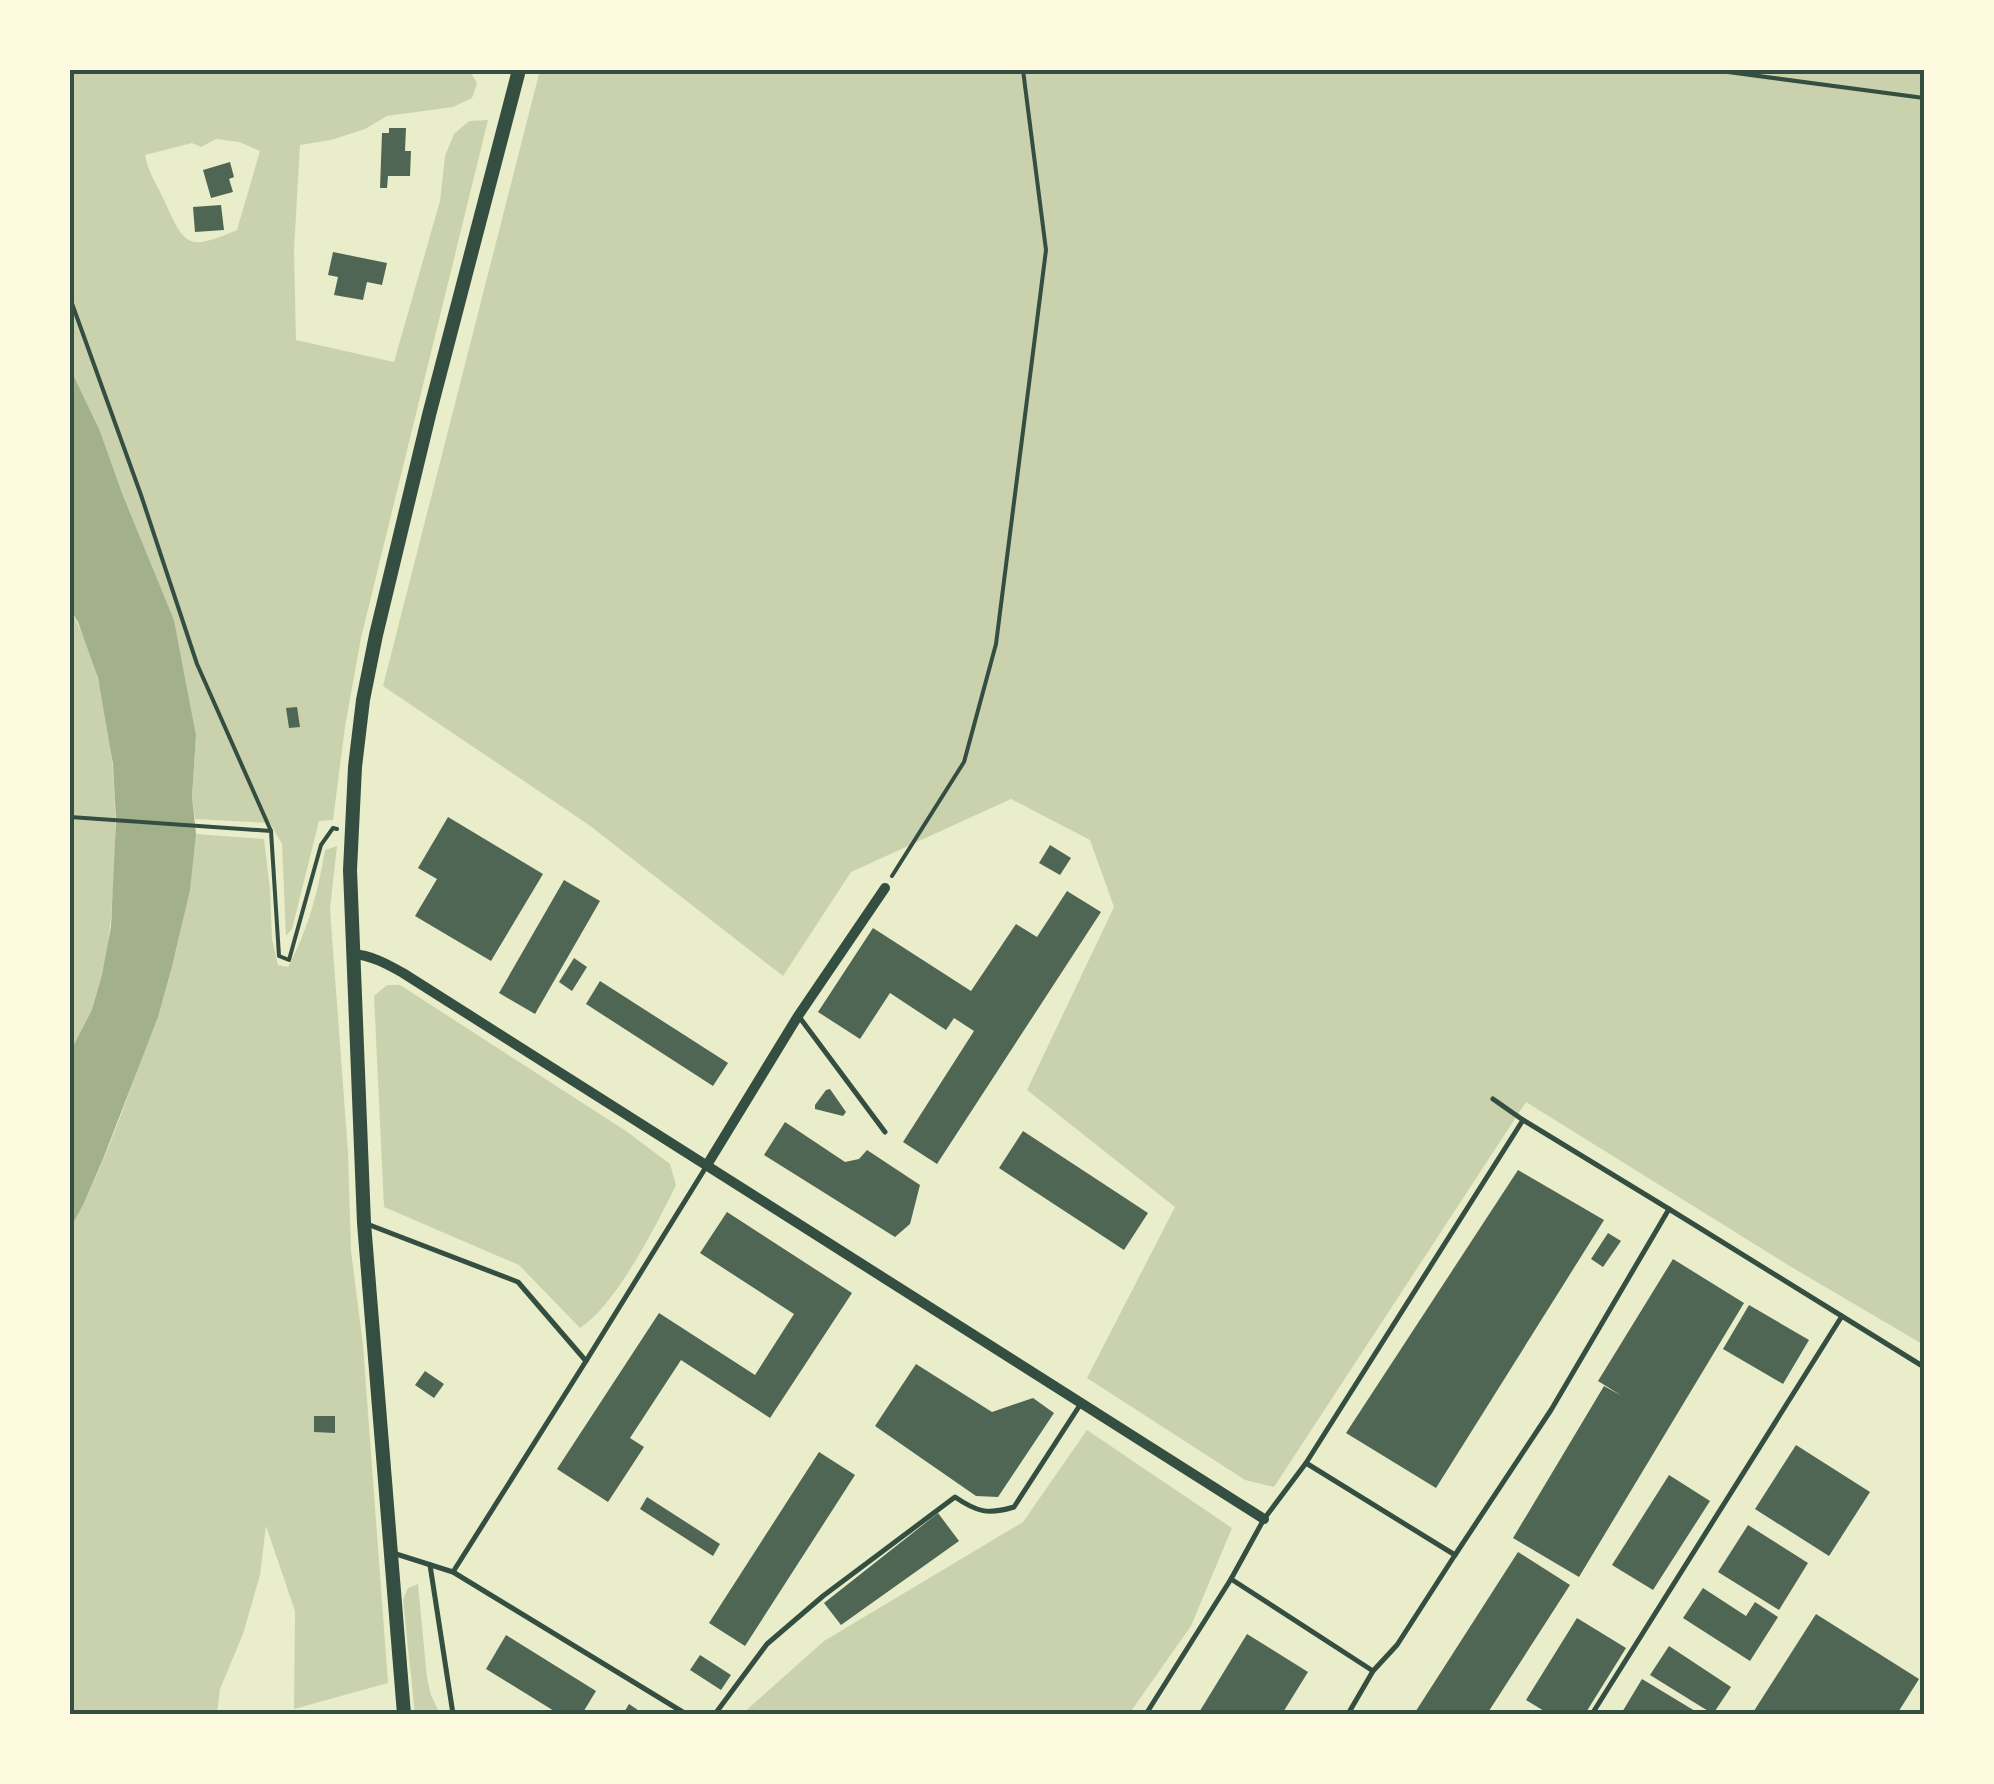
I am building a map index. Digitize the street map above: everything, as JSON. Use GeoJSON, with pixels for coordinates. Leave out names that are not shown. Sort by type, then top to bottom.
{"type":"FeatureCollection","features":[{"type":"Feature","properties":{"kind":"main road"},"geometry":{"type":"LineString","coordinates":[[404,1714],[364,1223],[352,954],[351,833],[363,700],[373,647],[519,70]]}},
{"type":"Feature","properties":{"kind":"street"},"geometry":{"type":"LineString","coordinates":[[707,1165],[798,1016],[884,888]]}},
{"type":"Feature","properties":{"kind":"street"},"geometry":{"type":"LineString","coordinates":[[352,954],[362,954],[403,972],[1264,1519]]}},
{"type":"Feature","properties":{"kind":"lane"},"geometry":{"type":"LineString","coordinates":[[798,1016],[885,1132]]}},
{"type":"Feature","properties":{"kind":"lane"},"geometry":{"type":"LineString","coordinates":[[1493,1098],[1924,1367]]}},
{"type":"Feature","properties":{"kind":"lane"},"geometry":{"type":"LineString","coordinates":[[1146,1714],[1232,1578],[1264,1519],[1306,1463],[1523,1120]]}},
{"type":"Feature","properties":{"kind":"lane"},"geometry":{"type":"LineString","coordinates":[[453,1572],[707,1165]]}},
{"type":"Feature","properties":{"kind":"lane"},"geometry":{"type":"LineString","coordinates":[[1348,1714],[1551,1410],[1669,1209]]}},
{"type":"Feature","properties":{"kind":"lane"},"geometry":{"type":"LineString","coordinates":[[364,1223],[518,1282],[586,1361]]}},
{"type":"Feature","properties":{"kind":"lane"},"geometry":{"type":"LineString","coordinates":[[1592,1714],[1842,1316]]}},
{"type":"Feature","properties":{"kind":"lane"},"geometry":{"type":"LineString","coordinates":[[716,1714],[767,1644],[955,1497],[976,1510],[1014,1507],[1082,1402]]}},
{"type":"Feature","properties":{"kind":"lane"},"geometry":{"type":"LineString","coordinates":[[1306,1463],[1455,1555]]}},
{"type":"Feature","properties":{"kind":"lane"},"geometry":{"type":"LineString","coordinates":[[390,1552],[453,1572],[686,1714]]}},
{"type":"Feature","properties":{"kind":"lane"},"geometry":{"type":"LineString","coordinates":[[430,1565],[453,1714]]}},
{"type":"Feature","properties":{"kind":"lane"},"geometry":{"type":"LineString","coordinates":[[1232,1578],[1374,1672]]}},
{"type":"Feature","properties":{"kind":"path"},"geometry":{"type":"LineString","coordinates":[[884,888],[964,762],[996,644],[1046,250],[1023,70]]}},
{"type":"Feature","properties":{"kind":"path"},"geometry":{"type":"LineString","coordinates":[[1713,70],[1924,98]]}},
{"type":"Feature","properties":{"kind":"path"},"geometry":{"type":"LineString","coordinates":[[70,298],[197,664],[271,831],[279,956],[289,960],[322,844],[333,828],[351,833]]}},
{"type":"Feature","properties":{"kind":"path"},"geometry":{"type":"LineString","coordinates":[[70,817],[271,831]]}},
{"type":"Feature","properties":{"kind":"shaded area"},"geometry":{"type":"Polygon","coordinates":[[[70,70],[469,70],[477,83],[472,98],[453,107],[387,116],[365,129],[300,145],[294,250],[296,340],[394,362],[440,201],[445,156],[454,134],[469,121],[488,120],[361,638],[333,820],[319,821],[292,929],[286,936],[282,844],[270,823],[195,819],[192,797],[196,735],[174,620],[100,431],[70,368],[70,70]],[[216,139],[201,147],[192,143],[145,155],[177,227],[190,240],[208,241],[237,230],[260,151],[239,142],[216,139]]]}},
{"type":"Feature","properties":{"kind":"shaded area"},"geometry":{"type":"Polygon","coordinates":[[[540,70],[1924,70],[1924,1345],[1526,1102],[1274,1487],[1245,1480],[1087,1378],[1175,1207],[1027,1090],[1114,907],[1090,840],[1011,799],[851,872],[783,976],[589,825],[383,686],[540,70]]]}},
{"type":"Feature","properties":{"kind":"shaded area"},"geometry":{"type":"Polygon","coordinates":[[[70,368],[100,431],[174,620],[196,735],[192,797],[196,834],[190,890],[158,1017],[103,1159],[70,1229],[70,1052],[92,1010],[102,975],[111,927],[116,820],[113,764],[98,678],[70,609],[70,368]]]}},
{"type":"Feature","properties":{"kind":"shaded area"},"geometry":{"type":"Polygon","coordinates":[[[70,609],[97,674],[105,710],[115,820],[113,891],[104,967],[92,1011],[70,1052],[69,974],[74,899],[70,870],[70,609]]]}},
{"type":"Feature","properties":{"kind":"shaded area"},"geometry":{"type":"Polygon","coordinates":[[[196,834],[264,839],[272,939],[278,965],[288,967],[311,910],[325,850],[337,846],[330,909],[348,1152],[351,1251],[363,1345],[388,1683],[294,1709],[295,1611],[266,1526],[260,1575],[243,1634],[220,1689],[217,1714],[70,1714],[70,1229],[106,1152],[156,1022],[181,929],[196,834]]]}},
{"type":"Feature","properties":{"kind":"shaded area"},"geometry":{"type":"Polygon","coordinates":[[[387,985],[400,985],[626,1131],[670,1164],[676,1185],[647,1241],[608,1301],[580,1328],[519,1265],[384,1207],[374,996],[387,985]]]}},
{"type":"Feature","properties":{"kind":"shaded area"},"geometry":{"type":"Polygon","coordinates":[[[1087,1430],[1232,1528],[1191,1626],[1129,1714],[742,1714],[824,1641],[1023,1522],[1087,1430]]]}},
{"type":"Feature","properties":{"kind":"shaded area"},"geometry":{"type":"Polygon","coordinates":[[[418,1584],[427,1678],[440,1714],[415,1714],[403,1600],[408,1588],[418,1584]]]}},
{"type":"Feature","properties":{"kind":"building"},"geometry":{"type":"Polygon","coordinates":[[[389,128],[406,128],[405,151],[411,151],[410,176],[388,176],[387,188],[380,188],[382,133],[389,133],[389,128]]]}},
{"type":"Feature","properties":{"kind":"building"},"geometry":{"type":"Polygon","coordinates":[[[230,162],[233,192],[211,198],[203,170],[230,162]]]}},
{"type":"Feature","properties":{"kind":"building"},"geometry":{"type":"Polygon","coordinates":[[[221,205],[224,230],[195,232],[193,207],[221,205]]]}},
{"type":"Feature","properties":{"kind":"building"},"geometry":{"type":"Polygon","coordinates":[[[333,252],[387,263],[382,285],[367,282],[363,300],[334,295],[338,277],[328,275],[333,252]]]}},
{"type":"Feature","properties":{"kind":"building"},"geometry":{"type":"Polygon","coordinates":[[[297,707],[300,727],[289,728],[286,708],[297,707]]]}},
{"type":"Feature","properties":{"kind":"building"},"geometry":{"type":"Polygon","coordinates":[[[448,817],[543,874],[491,961],[415,916],[437,879],[418,868],[448,817]]]}},
{"type":"Feature","properties":{"kind":"building"},"geometry":{"type":"Polygon","coordinates":[[[1050,845],[1071,858],[1060,875],[1039,863],[1050,845]]]}},
{"type":"Feature","properties":{"kind":"building"},"geometry":{"type":"Polygon","coordinates":[[[564,880],[600,901],[535,1014],[499,993],[564,880]]]}},
{"type":"Feature","properties":{"kind":"building"},"geometry":{"type":"Polygon","coordinates":[[[1067,891],[1101,912],[937,1164],[903,1142],[974,1031],[954,1018],[946,1030],[890,993],[860,1039],[818,1012],[873,928],[971,991],[1016,924],[1037,937],[1067,891]]]}},
{"type":"Feature","properties":{"kind":"building"},"geometry":{"type":"Polygon","coordinates":[[[574,958],[587,967],[572,991],[559,982],[574,958]]]}},
{"type":"Feature","properties":{"kind":"building"},"geometry":{"type":"Polygon","coordinates":[[[600,981],[728,1063],[713,1086],[586,1004],[600,981]]]}},
{"type":"Feature","properties":{"kind":"building"},"geometry":{"type":"Polygon","coordinates":[[[830,1089],[846,1112],[843,1116],[815,1109],[830,1089]]]}},
{"type":"Feature","properties":{"kind":"building"},"geometry":{"type":"Polygon","coordinates":[[[785,1122],[845,1162],[859,1159],[867,1150],[920,1185],[910,1224],[895,1237],[764,1155],[785,1122]]]}},
{"type":"Feature","properties":{"kind":"building"},"geometry":{"type":"Polygon","coordinates":[[[1023,1131],[1148,1213],[1124,1250],[999,1168],[1023,1131]]]}},
{"type":"Feature","properties":{"kind":"building"},"geometry":{"type":"Polygon","coordinates":[[[1518,1170],[1604,1220],[1436,1488],[1346,1433],[1518,1170]]]}},
{"type":"Feature","properties":{"kind":"building"},"geometry":{"type":"Polygon","coordinates":[[[727,1212],[852,1293],[770,1418],[681,1360],[630,1438],[644,1447],[608,1502],[557,1469],[659,1313],[755,1375],[794,1314],[700,1253],[727,1212]]]}},
{"type":"Feature","properties":{"kind":"building"},"geometry":{"type":"Polygon","coordinates":[[[1608,1233],[1621,1241],[1603,1267],[1591,1259],[1608,1233]]]}},
{"type":"Feature","properties":{"kind":"building"},"geometry":{"type":"Polygon","coordinates":[[[1673,1259],[1744,1303],[1579,1577],[1513,1538],[1604,1386],[1622,1396],[1598,1381],[1673,1259]]]}},
{"type":"Feature","properties":{"kind":"building"},"geometry":{"type":"Polygon","coordinates":[[[1749,1305],[1809,1340],[1783,1384],[1723,1349],[1749,1305]]]}},
{"type":"Feature","properties":{"kind":"building"},"geometry":{"type":"Polygon","coordinates":[[[916,1364],[992,1412],[1033,1398],[1054,1413],[998,1497],[976,1496],[875,1426],[916,1364]]]}},
{"type":"Feature","properties":{"kind":"building"},"geometry":{"type":"Polygon","coordinates":[[[425,1371],[444,1384],[434,1398],[415,1385],[425,1371]]]}},
{"type":"Feature","properties":{"kind":"building"},"geometry":{"type":"Polygon","coordinates":[[[314,1416],[335,1416],[335,1433],[314,1432],[314,1416]]]}},
{"type":"Feature","properties":{"kind":"building"},"geometry":{"type":"Polygon","coordinates":[[[1796,1445],[1870,1492],[1829,1556],[1755,1509],[1796,1445]]]}},
{"type":"Feature","properties":{"kind":"building"},"geometry":{"type":"Polygon","coordinates":[[[819,1452],[855,1475],[745,1646],[709,1623],[819,1452]]]}},
{"type":"Feature","properties":{"kind":"building"},"geometry":{"type":"Polygon","coordinates":[[[1669,1475],[1710,1501],[1653,1590],[1612,1565],[1669,1475]]]}},
{"type":"Feature","properties":{"kind":"building"},"geometry":{"type":"Polygon","coordinates":[[[647,1497],[720,1544],[713,1556],[640,1509],[647,1497]]]}},
{"type":"Feature","properties":{"kind":"building"},"geometry":{"type":"Polygon","coordinates":[[[938,1513],[959,1541],[841,1625],[824,1603],[938,1513]]]}},
{"type":"Feature","properties":{"kind":"building"},"geometry":{"type":"Polygon","coordinates":[[[1748,1525],[1808,1563],[1779,1610],[1718,1572],[1748,1525]]]}},
{"type":"Feature","properties":{"kind":"building"},"geometry":{"type":"Polygon","coordinates":[[[1518,1552],[1570,1585],[1487,1714],[1414,1714],[1518,1552]]]}},
{"type":"Feature","properties":{"kind":"building"},"geometry":{"type":"Polygon","coordinates":[[[1703,1588],[1746,1616],[1755,1602],[1778,1617],[1750,1661],[1683,1618],[1703,1588]]]}},
{"type":"Feature","properties":{"kind":"building"},"geometry":{"type":"Polygon","coordinates":[[[1816,1614],[1919,1679],[1897,1714],[1752,1714],[1816,1614]]]}},
{"type":"Feature","properties":{"kind":"building"},"geometry":{"type":"Polygon","coordinates":[[[1577,1618],[1626,1648],[1585,1714],[1549,1714],[1526,1700],[1577,1618]]]}},
{"type":"Feature","properties":{"kind":"building"},"geometry":{"type":"Polygon","coordinates":[[[1247,1634],[1308,1672],[1282,1714],[1198,1714],[1247,1634]]]}},
{"type":"Feature","properties":{"kind":"building"},"geometry":{"type":"Polygon","coordinates":[[[506,1635],[596,1691],[582,1714],[559,1714],[486,1669],[506,1635]]]}},
{"type":"Feature","properties":{"kind":"building"},"geometry":{"type":"Polygon","coordinates":[[[1669,1646],[1731,1687],[1713,1714],[1650,1675],[1669,1646]]]}},
{"type":"Feature","properties":{"kind":"building"},"geometry":{"type":"Polygon","coordinates":[[[700,1655],[731,1675],[721,1690],[690,1670],[700,1655]]]}},
{"type":"Feature","properties":{"kind":"building"},"geometry":{"type":"Polygon","coordinates":[[[1642,1679],[1700,1714],[1621,1714],[1642,1679]]]}},
{"type":"Feature","properties":{"kind":"building"},"geometry":{"type":"Polygon","coordinates":[[[629,1704],[644,1714],[623,1714],[629,1704]]]}}]}
